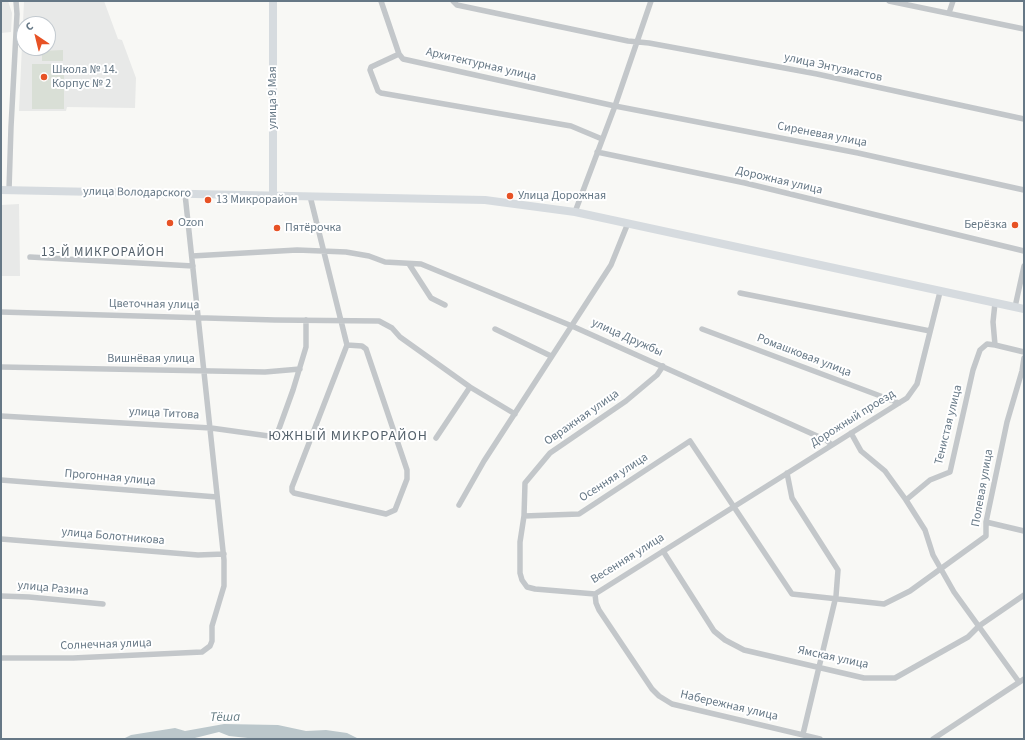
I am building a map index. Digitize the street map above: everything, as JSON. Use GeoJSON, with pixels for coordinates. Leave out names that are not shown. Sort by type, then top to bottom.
{"type":"FeatureCollection","features":[{"type":"Feature","properties":{"kind":"main road","name":"улица 9 Мая"},"geometry":{"type":"LineString","coordinates":[[273,1],[273,194]]}},
{"type":"Feature","properties":{"kind":"main road","name":"улица Володарского"},"geometry":{"type":"LineString","coordinates":[[5,190],[185,194],[273,194],[485,200],[576,212],[940,292],[1024,308]]}},
{"type":"Feature","properties":{"kind":"street"},"geometry":{"type":"LineString","coordinates":[[5,190],[18,14],[16,1]]}},
{"type":"Feature","properties":{"kind":"street"},"geometry":{"type":"LineString","coordinates":[[381,1],[399,54],[372,67],[370,70],[378,91],[381,93],[572,126],[602,140]]}},
{"type":"Feature","properties":{"kind":"street","name":"улица Энтузиастов"},"geometry":{"type":"LineString","coordinates":[[453,1],[456,5],[637,43],[649,43],[817,74],[1024,120]]}},
{"type":"Feature","properties":{"kind":"street"},"geometry":{"type":"LineString","coordinates":[[576,212],[615,106],[651,1]]}},
{"type":"Feature","properties":{"kind":"street"},"geometry":{"type":"LineString","coordinates":[[889,1],[1024,29]]}},
{"type":"Feature","properties":{"kind":"street"},"geometry":{"type":"LineString","coordinates":[[949,13],[953,1]]}},
{"type":"Feature","properties":{"kind":"street","name":"Архитектурная улица"},"geometry":{"type":"LineString","coordinates":[[399,54],[403,59],[615,106]]}},
{"type":"Feature","properties":{"kind":"street","name":"Сиреневая улица"},"geometry":{"type":"LineString","coordinates":[[615,106],[858,153],[1024,190]]}},
{"type":"Feature","properties":{"kind":"street","name":"Дорожная улица"},"geometry":{"type":"LineString","coordinates":[[597,152],[745,183],[1024,251]]}},
{"type":"Feature","properties":{"kind":"street"},"geometry":{"type":"LineString","coordinates":[[185,194],[224,554]]}},
{"type":"Feature","properties":{"kind":"street"},"geometry":{"type":"LineString","coordinates":[[310,196],[347,346],[292,491],[294,493],[386,514],[395,510],[407,479],[407,470],[366,349],[362,346],[347,346]]}},
{"type":"Feature","properties":{"kind":"street"},"geometry":{"type":"LineString","coordinates":[[459,505],[484,461],[611,265],[628,224]]}},
{"type":"Feature","properties":{"kind":"street","name":"улица Дружбы"},"geometry":{"type":"LineString","coordinates":[[192,256],[297,250],[346,252],[369,256],[385,262],[421,264],[572,326],[663,366],[826,440],[832,445]]}},
{"type":"Feature","properties":{"kind":"street"},"geometry":{"type":"LineString","coordinates":[[30,257],[193,266]]}},
{"type":"Feature","properties":{"kind":"street"},"geometry":{"type":"LineString","coordinates":[[409,264],[430,298],[445,305]]}},
{"type":"Feature","properties":{"kind":"street"},"geometry":{"type":"LineString","coordinates":[[1015,307],[1024,266]]}},
{"type":"Feature","properties":{"kind":"street","name":"Дорожный проезд"},"geometry":{"type":"LineString","coordinates":[[734,507],[906,398],[917,384],[940,292]]}},
{"type":"Feature","properties":{"kind":"street"},"geometry":{"type":"LineString","coordinates":[[740,293],[930,331]]}},
{"type":"Feature","properties":{"kind":"street"},"geometry":{"type":"LineString","coordinates":[[995,302],[993,322],[996,345],[1024,352]]}},
{"type":"Feature","properties":{"kind":"street","name":"Цветочная улица"},"geometry":{"type":"LineString","coordinates":[[1,312],[379,321],[392,328],[400,337],[470,387],[514,414]]}},
{"type":"Feature","properties":{"kind":"street"},"geometry":{"type":"LineString","coordinates":[[300,370],[306,347],[306,320]]}},
{"type":"Feature","properties":{"kind":"street"},"geometry":{"type":"LineString","coordinates":[[495,329],[551,356]]}},
{"type":"Feature","properties":{"kind":"street","name":"Ромашковая улица"},"geometry":{"type":"LineString","coordinates":[[702,329],[899,403]]}},
{"type":"Feature","properties":{"kind":"street","name":"Тенистая улица"},"geometry":{"type":"LineString","coordinates":[[906,500],[930,480],[950,472],[973,370],[980,350],[987,344],[996,345]]}},
{"type":"Feature","properties":{"kind":"street","name":"Полевая улица"},"geometry":{"type":"LineString","coordinates":[[836,597],[884,604],[910,591],[986,536],[986,522],[1006,422],[1022,372],[1024,358]]}},
{"type":"Feature","properties":{"kind":"street","name":"Овражная улица"},"geometry":{"type":"LineString","coordinates":[[527,587],[522,580],[520,573],[520,542],[524,516],[525,483],[550,453],[626,401],[657,374],[663,366]]}},
{"type":"Feature","properties":{"kind":"street","name":"Вишнёвая улица"},"geometry":{"type":"LineString","coordinates":[[1,367],[265,372],[300,370]]}},
{"type":"Feature","properties":{"kind":"street","name":"улица Титова"},"geometry":{"type":"LineString","coordinates":[[1,416],[211,428],[276,437],[300,370]]}},
{"type":"Feature","properties":{"kind":"street"},"geometry":{"type":"LineString","coordinates":[[436,438],[470,387]]}},
{"type":"Feature","properties":{"kind":"street"},"geometry":{"type":"LineString","coordinates":[[852,432],[861,451],[885,471],[906,500],[925,530],[933,555],[954,592],[1018,682]]}},
{"type":"Feature","properties":{"kind":"street","name":"Осенняя улица"},"geometry":{"type":"LineString","coordinates":[[524,516],[579,514],[689,442],[734,507]]}},
{"type":"Feature","properties":{"kind":"street"},"geometry":{"type":"LineString","coordinates":[[787,474],[792,498],[838,570],[836,597],[818,666],[803,734]]}},
{"type":"Feature","properties":{"kind":"street","name":"Прогонная улица"},"geometry":{"type":"LineString","coordinates":[[1,480],[217,497]]}},
{"type":"Feature","properties":{"kind":"street"},"geometry":{"type":"LineString","coordinates":[[734,507],[793,594],[836,597]]}},
{"type":"Feature","properties":{"kind":"street","name":"Весенняя улица"},"geometry":{"type":"LineString","coordinates":[[527,587],[534,589],[595,594],[734,507]]}},
{"type":"Feature","properties":{"kind":"street"},"geometry":{"type":"LineString","coordinates":[[986,522],[1024,531]]}},
{"type":"Feature","properties":{"kind":"street","name":"улица Болотникова"},"geometry":{"type":"LineString","coordinates":[[1,539],[198,555],[224,554]]}},
{"type":"Feature","properties":{"kind":"street","name":"Ямская улица"},"geometry":{"type":"LineString","coordinates":[[663,551],[714,631],[725,640],[744,650],[818,666],[864,678],[895,678],[968,637],[979,626],[1024,595]]}},
{"type":"Feature","properties":{"kind":"street","name":"Солнечная улица"},"geometry":{"type":"LineString","coordinates":[[1,658],[73,658],[202,652],[210,646],[212,641],[212,626],[224,586],[224,554]]}},
{"type":"Feature","properties":{"kind":"street","name":"Набережная улица"},"geometry":{"type":"LineString","coordinates":[[595,594],[596,603],[599,610],[652,689],[659,696],[672,704],[820,739]]}},
{"type":"Feature","properties":{"kind":"street","name":"улица Разина"},"geometry":{"type":"LineString","coordinates":[[1,596],[103,604]]}},
{"type":"Feature","properties":{"kind":"street"},"geometry":{"type":"LineString","coordinates":[[933,739],[1024,678]]}},
{"type":"Feature","properties":{"kind":"shaded area"},"geometry":{"type":"Polygon","coordinates":[[[1,1],[8,1],[12,13],[11,32],[1,33],[1,1]]]}},
{"type":"Feature","properties":{"kind":"shaded area"},"geometry":{"type":"Polygon","coordinates":[[[24,1],[104,1],[118,39],[122,40],[136,78],[135,108],[67,107],[66,111],[19,111],[22,56],[56,56],[56,16],[23,16],[24,1]]]}},
{"type":"Feature","properties":{"kind":"shaded area"},"geometry":{"type":"Polygon","coordinates":[[[56,50],[63,50],[63,61],[42,61],[42,56],[56,56],[56,50]]]}},
{"type":"Feature","properties":{"kind":"shaded area"},"geometry":{"type":"Polygon","coordinates":[[[32,64],[64,64],[64,109],[32,109],[32,64]]]}},
{"type":"Feature","properties":{"kind":"shaded area"},"geometry":{"type":"Polygon","coordinates":[[[19,204],[20,276],[1,276],[1,205],[19,204]]]}},
{"type":"Feature","properties":{"kind":"shaded area"},"geometry":{"type":"Polygon","coordinates":[[[224,724],[278,725],[306,731],[326,730],[347,733],[359,739],[257,739],[229,736],[219,732],[191,739],[123,739],[131,735],[175,728],[185,731],[224,724]]]}},
{"type":"Feature","properties":{"kind":"place","name":"Школа № 14. Корпус № 2"},"geometry":{"type":"Point","coordinates":[44,77]}},
{"type":"Feature","properties":{"kind":"place","name":"Улица Дорожная"},"geometry":{"type":"Point","coordinates":[510,196]}},
{"type":"Feature","properties":{"kind":"place","name":"13 Микрорайон"},"geometry":{"type":"Point","coordinates":[208,200]}},
{"type":"Feature","properties":{"kind":"place","name":"Ozon"},"geometry":{"type":"Point","coordinates":[170,223]}},
{"type":"Feature","properties":{"kind":"place","name":"Берёзка"},"geometry":{"type":"Point","coordinates":[1015,225]}},
{"type":"Feature","properties":{"kind":"place","name":"Пятёрочка"},"geometry":{"type":"Point","coordinates":[277,228]}},
{"type":"Feature","properties":{"kind":"district","name":"13-Й МИКРОРАЙОН"},"geometry":{"type":"Point","coordinates":[103,253]}},
{"type":"Feature","properties":{"kind":"district","name":"ЮЖНЫЙ МИКРОРАЙОН"},"geometry":{"type":"Point","coordinates":[348,437]}},
{"type":"Feature","properties":{"kind":"water label","name":"Тёша"},"geometry":{"type":"Point","coordinates":[225,718]}}]}
